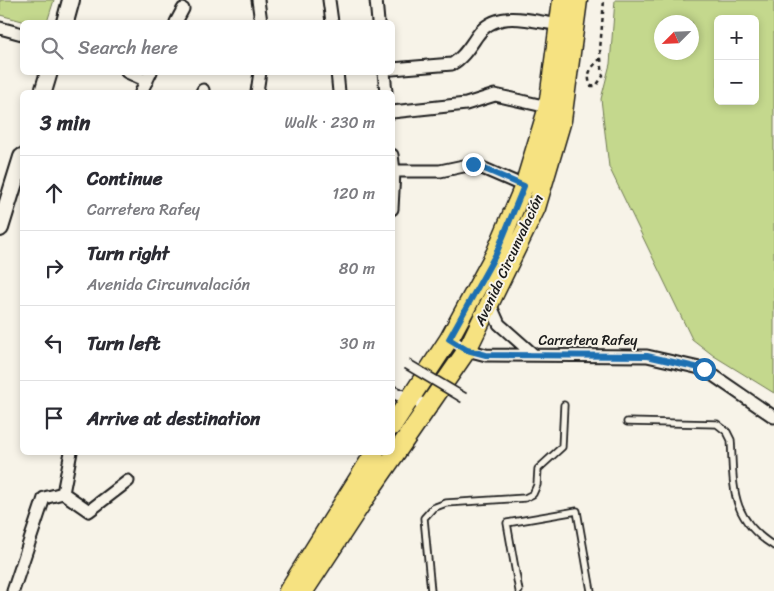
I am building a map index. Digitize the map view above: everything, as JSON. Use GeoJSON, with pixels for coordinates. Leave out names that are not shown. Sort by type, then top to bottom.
{"type":"FeatureCollection","features":[{"type":"Feature","properties":{"kind":"main road"},"geometry":{"type":"LineString","coordinates":[[66,20],[72,0]]}},
{"type":"Feature","properties":{"kind":"main road","name":"Avenida Circunvalación"},"geometry":{"type":"LineString","coordinates":[[395,422],[449,339],[496,254],[524,186],[548,107],[562,0]]}},
{"type":"Feature","properties":{"kind":"main road","name":"Avenida Circunvalación"},"geometry":{"type":"LineString","coordinates":[[395,453],[467,350],[536,208],[559,129],[578,0]]}},
{"type":"Feature","properties":{"kind":"main road"},"geometry":{"type":"LineString","coordinates":[[44,90],[48,75]]}},
{"type":"Feature","properties":{"kind":"main road"},"geometry":{"type":"LineString","coordinates":[[0,228],[20,163]]}},
{"type":"Feature","properties":{"kind":"main road"},"geometry":{"type":"LineString","coordinates":[[288,591],[373,455]]}},
{"type":"Feature","properties":{"kind":"main road","name":"Avenida Circunvalación"},"geometry":{"type":"LineString","coordinates":[[304,591],[394,455]]}},
{"type":"Feature","properties":{"kind":"street"},"geometry":{"type":"LineString","coordinates":[[258,0],[262,20]]}},
{"type":"Feature","properties":{"kind":"street"},"geometry":{"type":"LineString","coordinates":[[329,0],[332,20]]}},
{"type":"Feature","properties":{"kind":"street"},"geometry":{"type":"LineString","coordinates":[[376,0],[378,20]]}},
{"type":"Feature","properties":{"kind":"street"},"geometry":{"type":"LineString","coordinates":[[177,20],[183,9]]}},
{"type":"Feature","properties":{"kind":"street"},"geometry":{"type":"LineString","coordinates":[[395,69],[452,64],[460,60],[482,28],[504,17],[559,25]]}},
{"type":"Feature","properties":{"kind":"street"},"geometry":{"type":"LineString","coordinates":[[0,28],[20,33]]}},
{"type":"Feature","properties":{"kind":"street"},"geometry":{"type":"LineString","coordinates":[[257,90],[260,75]]}},
{"type":"Feature","properties":{"kind":"street"},"geometry":{"type":"LineString","coordinates":[[337,75],[339,90]]}},
{"type":"Feature","properties":{"kind":"street"},"geometry":{"type":"LineString","coordinates":[[384,75],[386,90]]}},
{"type":"Feature","properties":{"kind":"street"},"geometry":{"type":"LineString","coordinates":[[143,90],[149,77]]}},
{"type":"Feature","properties":{"kind":"street"},"geometry":{"type":"LineString","coordinates":[[395,112],[472,103],[495,95],[548,107]]}},
{"type":"Feature","properties":{"kind":"street"},"geometry":{"type":"LineString","coordinates":[[395,171],[440,171],[473,164],[524,186]]}},
{"type":"Feature","properties":{"kind":"street"},"geometry":{"type":"LineString","coordinates":[[490,304],[499,324],[534,355]]}},
{"type":"Feature","properties":{"kind":"street","name":"Carretera Rafey"},"geometry":{"type":"LineString","coordinates":[[449,339],[467,350],[486,355],[647,356],[704,369],[774,417]]}},
{"type":"Feature","properties":{"kind":"street"},"geometry":{"type":"LineString","coordinates":[[407,364],[464,398]]}},
{"type":"Feature","properties":{"kind":"street"},"geometry":{"type":"LineString","coordinates":[[395,393],[428,406]]}},
{"type":"Feature","properties":{"kind":"street"},"geometry":{"type":"LineString","coordinates":[[63,494],[70,455]]}},
{"type":"Feature","properties":{"kind":"street"},"geometry":{"type":"LineString","coordinates":[[13,591],[44,498],[63,494],[89,511],[128,481]]}},
{"type":"Feature","properties":{"kind":"lane"},"geometry":{"type":"LineString","coordinates":[[430,591],[424,518],[433,508],[446,503],[525,498],[533,494],[537,485],[538,470],[562,447],[564,404]]}},
{"type":"Feature","properties":{"kind":"lane"},"geometry":{"type":"LineString","coordinates":[[627,422],[717,424],[727,432],[731,440],[735,500],[742,515],[762,538],[774,546]]}},
{"type":"Feature","properties":{"kind":"lane"},"geometry":{"type":"LineString","coordinates":[[519,591],[507,523],[577,511],[591,591]]}},
{"type":"Feature","properties":{"kind":"path"},"geometry":{"type":"LineString","coordinates":[[601,58],[589,69],[588,80],[591,86],[596,86],[603,76],[601,58],[604,0]]}},
{"type":"Feature","properties":{"kind":"green space"},"geometry":{"type":"Polygon","coordinates":[[[0,0],[54,0],[48,20],[20,20],[0,15],[0,0]]]}},
{"type":"Feature","properties":{"kind":"green space"},"geometry":{"type":"Polygon","coordinates":[[[615,0],[774,0],[774,393],[714,356],[692,339],[609,167],[601,99],[610,64],[615,0]]]}},
{"type":"Feature","properties":{"kind":"route"},"geometry":{"type":"LineString","coordinates":[[473,164],[524,186],[496,254],[449,339],[467,350],[486,355],[647,356],[704,369]]}}]}
